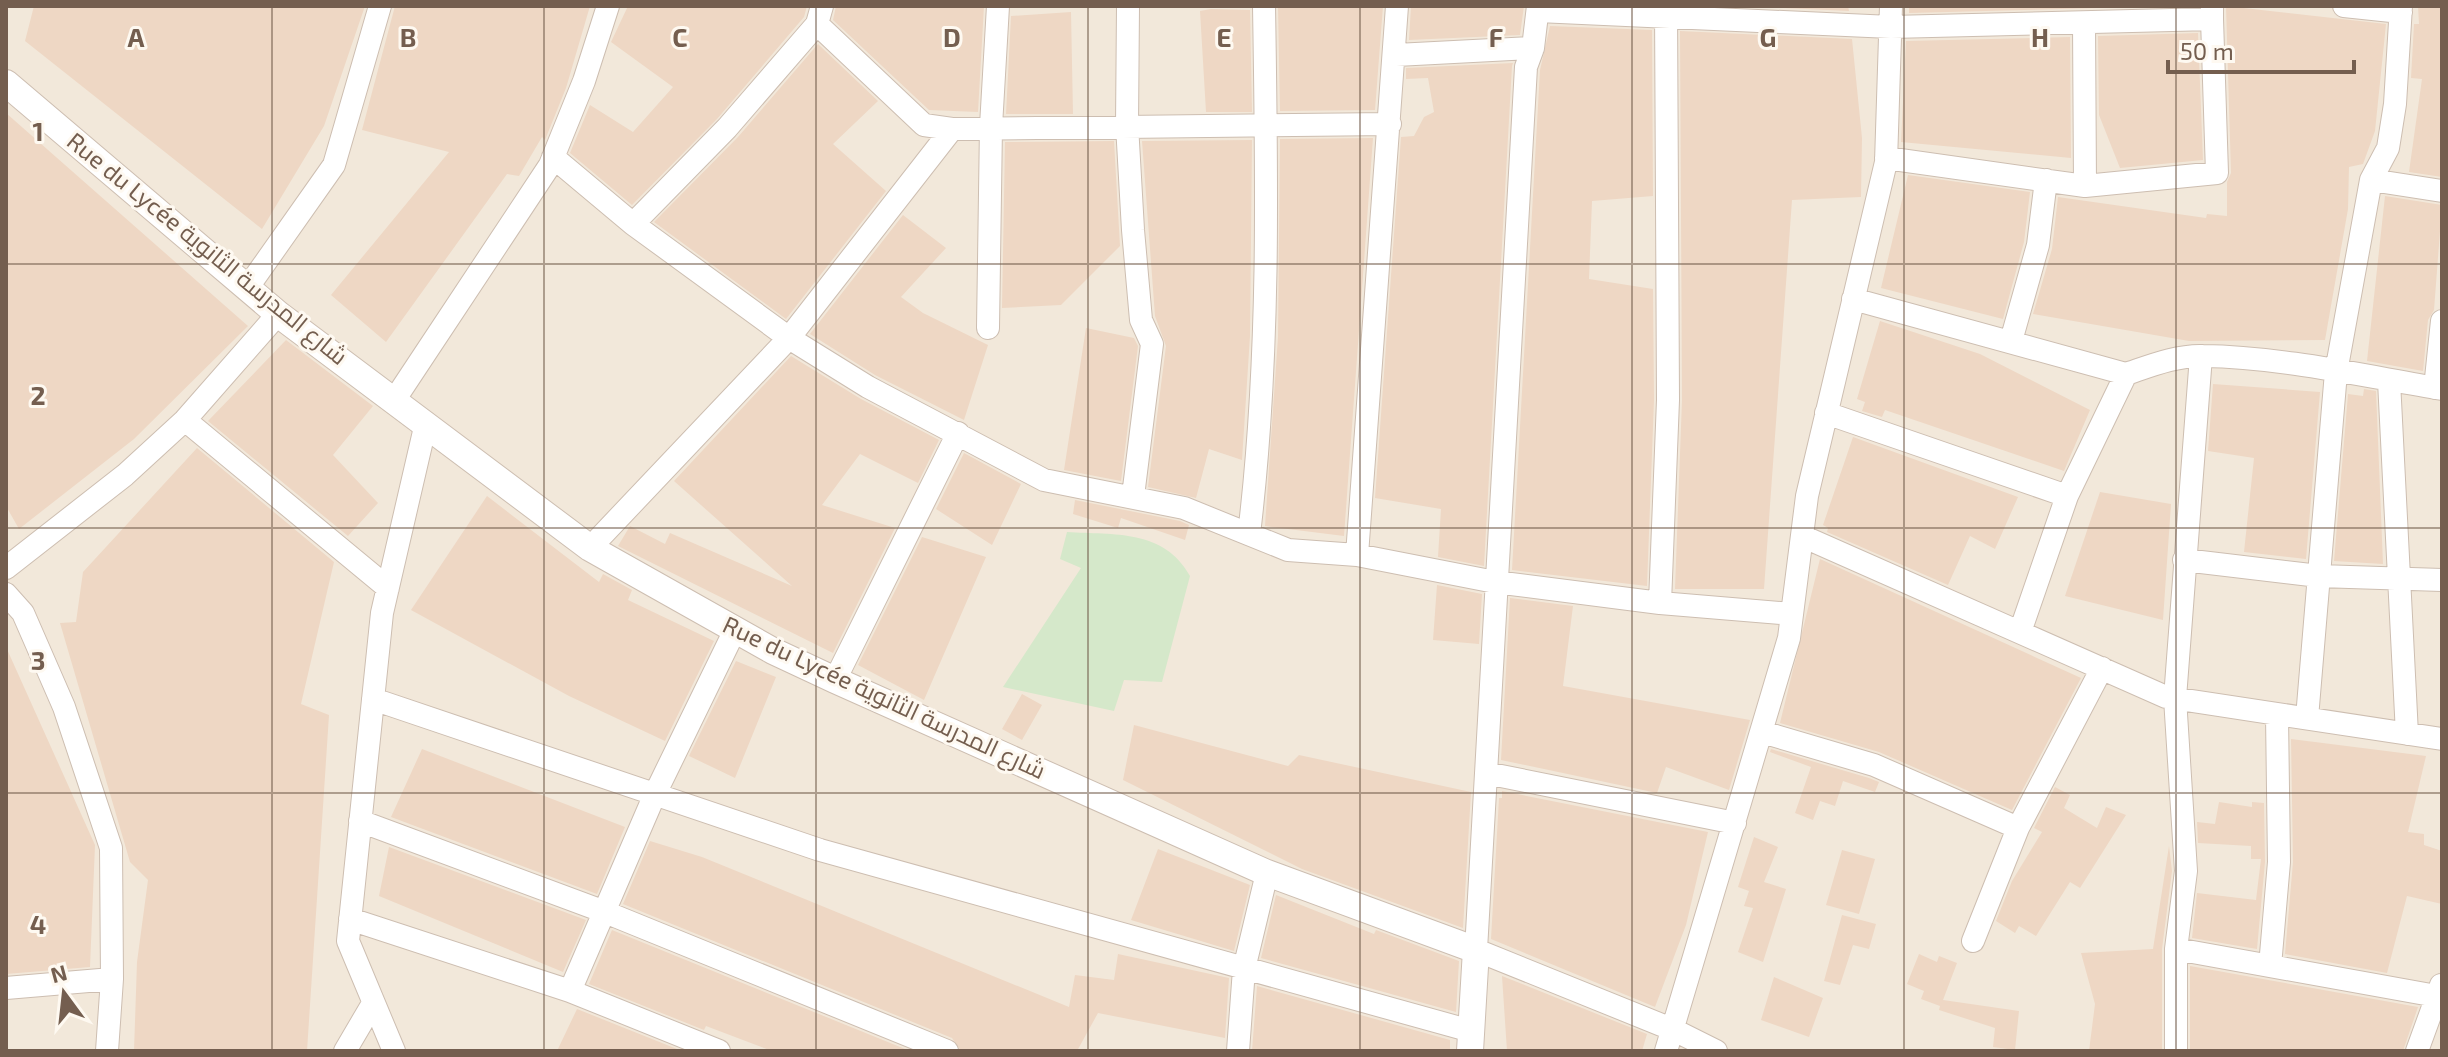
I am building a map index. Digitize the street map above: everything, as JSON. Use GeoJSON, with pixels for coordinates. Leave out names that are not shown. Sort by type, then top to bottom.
{"type":"FeatureCollection","features":[{"type":"Feature","properties":{"kind":"street"},"geometry":{"type":"LineString","coordinates":[[248,287],[334,165],[380,6]]}},
{"type":"Feature","properties":{"kind":"street"},"geometry":{"type":"LineString","coordinates":[[395,399],[553,157],[584,81],[608,6]]}},
{"type":"Feature","properties":{"kind":"street"},"geometry":{"type":"LineString","coordinates":[[988,328],[991,126],[998,6]]}},
{"type":"Feature","properties":{"kind":"street"},"geometry":{"type":"LineString","coordinates":[[1128,6],[1127,125],[1141,320],[1152,344],[1133,496]]}},
{"type":"Feature","properties":{"kind":"street"},"geometry":{"type":"LineString","coordinates":[[1249,534],[1260,440],[1266,124],[1264,6]]}},
{"type":"Feature","properties":{"kind":"street"},"geometry":{"type":"LineString","coordinates":[[1357,555],[1396,55],[1397,6]]}},
{"type":"Feature","properties":{"kind":"street"},"geometry":{"type":"LineString","coordinates":[[2307,718],[2336,372],[2371,180],[2388,148],[2401,9],[2344,6]]}},
{"type":"Feature","properties":{"kind":"street"},"geometry":{"type":"LineString","coordinates":[[373,699],[820,850],[1244,969],[1470,1041],[1526,67],[1533,48],[1538,8],[2084,23],[2212,13],[2217,173],[2085,186],[1886,158]]}},
{"type":"Feature","properties":{"kind":"street"},"geometry":{"type":"LineString","coordinates":[[1660,603],[1668,400],[1666,11]]}},
{"type":"Feature","properties":{"kind":"street"},"geometry":{"type":"LineString","coordinates":[[633,224],[727,128],[820,15],[924,125],[952,129],[991,126],[1390,124]]}},
{"type":"Feature","properties":{"kind":"street"},"geometry":{"type":"LineString","coordinates":[[1670,1041],[1789,638],[1807,496],[1886,158],[1891,16]]}},
{"type":"Feature","properties":{"kind":"street"},"geometry":{"type":"LineString","coordinates":[[2084,23],[2085,186]]}},
{"type":"Feature","properties":{"kind":"street"},"geometry":{"type":"LineString","coordinates":[[1396,55],[1533,48]]}},
{"type":"Feature","properties":{"kind":"street","name":"Rue du Lycée شارع المدرسة الثانوية"},"geometry":{"type":"LineString","coordinates":[[6,83],[278,314],[590,548],[735,630],[835,680],[1267,873],[1476,950],[1670,1041],[1716,1051]]}},
{"type":"Feature","properties":{"kind":"street"},"geometry":{"type":"LineString","coordinates":[[590,548],[789,338],[952,129]]}},
{"type":"Feature","properties":{"kind":"street"},"geometry":{"type":"LineString","coordinates":[[553,157],[633,224],[789,338],[868,387],[1044,480],[1184,508],[1288,550],[1357,555],[1495,582],[1660,603],[1792,614]]}},
{"type":"Feature","properties":{"kind":"street"},"geometry":{"type":"LineString","coordinates":[[2011,341],[2038,245],[2046,180]]}},
{"type":"Feature","properties":{"kind":"street"},"geometry":{"type":"LineString","coordinates":[[2371,180],[2442,191]]}},
{"type":"Feature","properties":{"kind":"street"},"geometry":{"type":"LineString","coordinates":[[1853,299],[2126,374],[2161,362],[2201,356],[2439,388],[2442,321]]}},
{"type":"Feature","properties":{"kind":"street"},"geometry":{"type":"LineString","coordinates":[[6,568],[125,475],[185,420],[278,314]]}},
{"type":"Feature","properties":{"kind":"street"},"geometry":{"type":"LineString","coordinates":[[2176,1051],[2176,949],[2186,871],[2175,698],[2201,356]]}},
{"type":"Feature","properties":{"kind":"street"},"geometry":{"type":"LineString","coordinates":[[2020,632],[2067,496],[2126,374]]}},
{"type":"Feature","properties":{"kind":"street"},"geometry":{"type":"LineString","coordinates":[[2389,381],[2407,734]]}},
{"type":"Feature","properties":{"kind":"street"},"geometry":{"type":"LineString","coordinates":[[1826,413],[2067,496]]}},
{"type":"Feature","properties":{"kind":"street"},"geometry":{"type":"LineString","coordinates":[[185,420],[388,588]]}},
{"type":"Feature","properties":{"kind":"street"},"geometry":{"type":"LineString","coordinates":[[394,1051],[372,1005],[348,941],[373,699],[388,588],[426,423]]}},
{"type":"Feature","properties":{"kind":"street"},"geometry":{"type":"LineString","coordinates":[[835,680],[958,433]]}},
{"type":"Feature","properties":{"kind":"street"},"geometry":{"type":"LineString","coordinates":[[1802,536],[2175,698],[2442,739]]}},
{"type":"Feature","properties":{"kind":"street"},"geometry":{"type":"LineString","coordinates":[[2184,560],[2319,576],[2442,580]]}},
{"type":"Feature","properties":{"kind":"street"},"geometry":{"type":"LineString","coordinates":[[6,594],[15,617],[64,707],[111,848],[112,979],[107,1051]]}},
{"type":"Feature","properties":{"kind":"street"},"geometry":{"type":"LineString","coordinates":[[570,991],[655,794],[735,630]]}},
{"type":"Feature","properties":{"kind":"street"},"geometry":{"type":"LineString","coordinates":[[1973,941],[2018,828],[2102,668]]}},
{"type":"Feature","properties":{"kind":"street"},"geometry":{"type":"LineString","coordinates":[[2270,966],[2279,862],[2277,716]]}},
{"type":"Feature","properties":{"kind":"street"},"geometry":{"type":"LineString","coordinates":[[1762,732],[1874,765],[2018,828]]}},
{"type":"Feature","properties":{"kind":"street"},"geometry":{"type":"LineString","coordinates":[[1486,773],[1735,823]]}},
{"type":"Feature","properties":{"kind":"street"},"geometry":{"type":"LineString","coordinates":[[360,821],[605,912],[947,1051]]}},
{"type":"Feature","properties":{"kind":"street"},"geometry":{"type":"LineString","coordinates":[[1238,1051],[1244,969],[1267,873]]}},
{"type":"Feature","properties":{"kind":"street"},"geometry":{"type":"LineString","coordinates":[[350,919],[570,991],[719,1051]]}},
{"type":"Feature","properties":{"kind":"street"},"geometry":{"type":"LineString","coordinates":[[2176,949],[2440,992],[2417,1051]]}},
{"type":"Feature","properties":{"kind":"street"},"geometry":{"type":"LineString","coordinates":[[6,988],[112,979]]}},
{"type":"Feature","properties":{"kind":"street"},"geometry":{"type":"LineString","coordinates":[[345,1051],[372,1005]]}},
{"type":"Feature","properties":{"kind":"shaded area"},"geometry":{"type":"Polygon","coordinates":[[[6,6],[2442,6],[2442,1051],[6,1051],[6,6]]]}},
{"type":"Feature","properties":{"kind":"green space"},"geometry":{"type":"Polygon","coordinates":[[[1067,532],[1120,535],[1152,542],[1179,561],[1190,576],[1162,682],[1124,680],[1114,711],[1003,687],[1081,568],[1060,559],[1067,532]]]}},
{"type":"Feature","properties":{"kind":"building"},"geometry":{"type":"Polygon","coordinates":[[[34,6],[365,6],[324,126],[262,229],[25,41],[34,6]]]}},
{"type":"Feature","properties":{"kind":"building"},"geometry":{"type":"Polygon","coordinates":[[[395,6],[590,6],[566,88],[545,140],[542,137],[519,176],[507,174],[386,342],[331,295],[449,152],[362,130],[395,6]]]}},
{"type":"Feature","properties":{"kind":"building"},"geometry":{"type":"Polygon","coordinates":[[[628,6],[807,6],[804,17],[717,119],[632,205],[570,153],[590,105],[633,132],[673,87],[611,42],[628,6]]]}},
{"type":"Feature","properties":{"kind":"building"},"geometry":{"type":"Polygon","coordinates":[[[836,6],[984,6],[978,112],[929,110],[833,20],[836,6]]]}},
{"type":"Feature","properties":{"kind":"building"},"geometry":{"type":"Polygon","coordinates":[[[1278,6],[1383,6],[1375,110],[1280,111],[1278,6]]]}},
{"type":"Feature","properties":{"kind":"building"},"geometry":{"type":"Polygon","coordinates":[[[1411,6],[1524,6],[1520,35],[1409,40],[1411,6]]]}},
{"type":"Feature","properties":{"kind":"building"},"geometry":{"type":"Polygon","coordinates":[[[1737,6],[1848,6],[1849,11],[1737,6]]]}},
{"type":"Feature","properties":{"kind":"building"},"geometry":{"type":"Polygon","coordinates":[[[1909,6],[2172,6],[1909,13],[1909,6]]]}},
{"type":"Feature","properties":{"kind":"building"},"geometry":{"type":"Polygon","coordinates":[[[2226,6],[2386,24],[2375,131],[2363,164],[2349,167],[2348,209],[2325,340],[2189,341],[2033,314],[2052,249],[2058,197],[2206,218],[2207,214],[2227,216],[2227,182],[2231,173],[2226,6]]]}},
{"type":"Feature","properties":{"kind":"building"},"geometry":{"type":"Polygon","coordinates":[[[2418,6],[2442,6],[2442,177],[2409,172],[2422,79],[2411,78],[2414,24],[2419,24],[2418,6]]]}},
{"type":"Feature","properties":{"kind":"building"},"geometry":{"type":"Polygon","coordinates":[[[1250,10],[1252,112],[1206,112],[1200,11],[1250,10]]]}},
{"type":"Feature","properties":{"kind":"building"},"geometry":{"type":"Polygon","coordinates":[[[1071,12],[1073,114],[1006,114],[1011,16],[1071,12]]]}},
{"type":"Feature","properties":{"kind":"building"},"geometry":{"type":"Polygon","coordinates":[[[1550,26],[1652,30],[1653,196],[1592,201],[1589,279],[1653,289],[1654,400],[1647,586],[1512,570],[1540,70],[1550,26]]]}},
{"type":"Feature","properties":{"kind":"building"},"geometry":{"type":"Polygon","coordinates":[[[1680,31],[1852,39],[1862,138],[1861,197],[1792,200],[1764,589],[1675,589],[1682,400],[1680,31]]]}},
{"type":"Feature","properties":{"kind":"building"},"geometry":{"type":"Polygon","coordinates":[[[2198,33],[2203,160],[2120,168],[2099,115],[2098,36],[2198,33]]]}},
{"type":"Feature","properties":{"kind":"building"},"geometry":{"type":"Polygon","coordinates":[[[2070,37],[2071,158],[1901,142],[1906,41],[2070,37]]]}},
{"type":"Feature","properties":{"kind":"building"},"geometry":{"type":"Polygon","coordinates":[[[818,44],[878,101],[833,144],[886,191],[786,319],[654,222],[738,137],[818,44]]]}},
{"type":"Feature","properties":{"kind":"building"},"geometry":{"type":"Polygon","coordinates":[[[1513,63],[1484,566],[1438,557],[1441,509],[1375,498],[1401,137],[1414,136],[1424,117],[1434,112],[1428,78],[1406,79],[1406,68],[1513,63]]]}},
{"type":"Feature","properties":{"kind":"building"},"geometry":{"type":"Polygon","coordinates":[[[6,113],[248,326],[134,439],[19,529],[6,506],[6,113]]]}},
{"type":"Feature","properties":{"kind":"building"},"geometry":{"type":"Polygon","coordinates":[[[1373,138],[1344,536],[1265,526],[1278,337],[1280,139],[1373,138]]]}},
{"type":"Feature","properties":{"kind":"building"},"geometry":{"type":"Polygon","coordinates":[[[1252,140],[1250,336],[1242,460],[1209,449],[1196,498],[1148,487],[1166,346],[1155,316],[1142,141],[1252,140]]]}},
{"type":"Feature","properties":{"kind":"building"},"geometry":{"type":"Polygon","coordinates":[[[1114,141],[1120,246],[1061,305],[1002,308],[1005,142],[1114,141]]]}},
{"type":"Feature","properties":{"kind":"building"},"geometry":{"type":"Polygon","coordinates":[[[1908,175],[2030,192],[2024,242],[2003,319],[1881,288],[1908,175]]]}},
{"type":"Feature","properties":{"kind":"building"},"geometry":{"type":"Polygon","coordinates":[[[2385,196],[2442,205],[2434,310],[2428,320],[2423,371],[2367,361],[2385,196]]]}},
{"type":"Feature","properties":{"kind":"building"},"geometry":{"type":"Polygon","coordinates":[[[903,215],[946,248],[901,297],[923,313],[988,345],[964,420],[875,375],[810,334],[903,215]]]}},
{"type":"Feature","properties":{"kind":"building"},"geometry":{"type":"Polygon","coordinates":[[[1880,321],[1980,354],[2090,410],[2064,471],[1885,410],[1882,417],[1862,411],[1865,402],[1857,399],[1880,321]]]}},
{"type":"Feature","properties":{"kind":"building"},"geometry":{"type":"Polygon","coordinates":[[[1086,328],[1134,338],[1138,346],[1121,481],[1064,470],[1086,328]]]}},
{"type":"Feature","properties":{"kind":"building"},"geometry":{"type":"Polygon","coordinates":[[[286,340],[373,406],[333,455],[378,503],[348,536],[208,421],[286,340]]]}},
{"type":"Feature","properties":{"kind":"building"},"geometry":{"type":"Polygon","coordinates":[[[791,356],[861,399],[939,440],[918,483],[860,454],[822,505],[895,528],[833,653],[618,546],[630,526],[665,544],[670,533],[792,586],[674,481],[791,356]]]}},
{"type":"Feature","properties":{"kind":"building"},"geometry":{"type":"Polygon","coordinates":[[[2213,384],[2320,392],[2306,559],[2244,552],[2254,458],[2208,451],[2213,384]]]}},
{"type":"Feature","properties":{"kind":"building"},"geometry":{"type":"Polygon","coordinates":[[[2364,389],[2376,391],[2383,564],[2334,561],[2348,394],[2363,396],[2364,389]]]}},
{"type":"Feature","properties":{"kind":"building"},"geometry":{"type":"Polygon","coordinates":[[[1853,437],[2018,497],[1995,549],[1970,536],[1948,585],[1827,532],[1828,528],[1823,525],[1853,437]]]}},
{"type":"Feature","properties":{"kind":"building"},"geometry":{"type":"Polygon","coordinates":[[[197,448],[334,562],[301,704],[329,715],[307,1051],[134,1051],[137,962],[148,880],[130,862],[60,623],[76,622],[83,572],[197,448]]]}},
{"type":"Feature","properties":{"kind":"building"},"geometry":{"type":"Polygon","coordinates":[[[964,453],[1021,484],[992,545],[936,509],[964,453]]]}},
{"type":"Feature","properties":{"kind":"building"},"geometry":{"type":"Polygon","coordinates":[[[2100,492],[2171,504],[2163,620],[2065,596],[2100,492]]]}},
{"type":"Feature","properties":{"kind":"building"},"geometry":{"type":"Polygon","coordinates":[[[487,496],[599,582],[603,574],[632,590],[628,600],[714,641],[665,741],[569,696],[411,610],[487,496]]]}},
{"type":"Feature","properties":{"kind":"building"},"geometry":{"type":"Polygon","coordinates":[[[1075,500],[1180,521],[1189,525],[1185,540],[1121,518],[1118,528],[1073,514],[1075,500]]]}},
{"type":"Feature","properties":{"kind":"building"},"geometry":{"type":"Polygon","coordinates":[[[922,537],[986,557],[924,700],[858,665],[922,537]]]}},
{"type":"Feature","properties":{"kind":"building"},"geometry":{"type":"Polygon","coordinates":[[[1820,559],[2081,678],[2012,810],[1879,752],[1780,723],[1820,559]]]}},
{"type":"Feature","properties":{"kind":"building"},"geometry":{"type":"Polygon","coordinates":[[[1437,585],[1482,594],[1479,644],[1433,640],[1437,585]]]}},
{"type":"Feature","properties":{"kind":"building"},"geometry":{"type":"Polygon","coordinates":[[[1510,598],[1573,606],[1563,686],[1750,720],[1729,790],[1666,767],[1657,793],[1501,760],[1510,598]]]}},
{"type":"Feature","properties":{"kind":"building"},"geometry":{"type":"Polygon","coordinates":[[[6,647],[95,845],[90,967],[6,974],[6,647]]]}},
{"type":"Feature","properties":{"kind":"building"},"geometry":{"type":"Polygon","coordinates":[[[736,661],[776,677],[735,778],[689,756],[736,661]]]}},
{"type":"Feature","properties":{"kind":"building"},"geometry":{"type":"Polygon","coordinates":[[[1022,694],[1042,705],[1022,740],[1002,729],[1022,694]]]}},
{"type":"Feature","properties":{"kind":"building"},"geometry":{"type":"Polygon","coordinates":[[[1134,725],[1288,766],[1299,755],[1471,792],[1463,928],[1302,869],[1123,780],[1134,725]]]}},
{"type":"Feature","properties":{"kind":"building"},"geometry":{"type":"Polygon","coordinates":[[[2291,739],[2426,756],[2408,832],[2424,834],[2424,845],[2442,851],[2442,904],[2407,896],[2387,973],[2285,954],[2293,862],[2291,739]]]}},
{"type":"Feature","properties":{"kind":"building"},"geometry":{"type":"Polygon","coordinates":[[[422,749],[625,827],[597,894],[391,817],[422,749]]]}},
{"type":"Feature","properties":{"kind":"building"},"geometry":{"type":"Polygon","coordinates":[[[1771,749],[1879,782],[1875,792],[1843,781],[1835,806],[1820,801],[1813,820],[1795,813],[1811,767],[1770,752],[1771,749]]]}},
{"type":"Feature","properties":{"kind":"building"},"geometry":{"type":"Polygon","coordinates":[[[2055,787],[2070,795],[2064,808],[2097,828],[2106,807],[2126,815],[2080,888],[2070,882],[2036,936],[2019,926],[2015,933],[1996,921],[2012,881],[2042,832],[2034,828],[2055,787]]]}},
{"type":"Feature","properties":{"kind":"building"},"geometry":{"type":"Polygon","coordinates":[[[1502,791],[1708,832],[1686,925],[1655,1007],[1491,939],[1499,798],[1502,798],[1502,791]]]}},
{"type":"Feature","properties":{"kind":"building"},"geometry":{"type":"Polygon","coordinates":[[[2219,802],[2252,807],[2252,802],[2264,803],[2265,862],[2257,949],[2192,938],[2197,893],[2256,900],[2261,859],[2251,859],[2251,846],[2198,843],[2197,822],[2215,824],[2219,802]]]}},
{"type":"Feature","properties":{"kind":"building"},"geometry":{"type":"Polygon","coordinates":[[[1754,837],[1778,847],[1764,882],[1786,889],[1763,962],[1738,952],[1753,908],[1744,906],[1749,891],[1738,887],[1754,837]]]}},
{"type":"Feature","properties":{"kind":"building"},"geometry":{"type":"Polygon","coordinates":[[[650,841],[702,857],[1069,1007],[1075,975],[1114,980],[1118,954],[1229,978],[1225,1038],[1098,1013],[1077,1051],[961,1051],[952,1038],[623,904],[650,841]]]}},
{"type":"Feature","properties":{"kind":"building"},"geometry":{"type":"Polygon","coordinates":[[[2169,846],[2172,871],[2162,949],[2162,1051],[2089,1051],[2095,1004],[2081,953],[2153,949],[2169,846]]]}},
{"type":"Feature","properties":{"kind":"building"},"geometry":{"type":"Polygon","coordinates":[[[389,847],[586,920],[563,972],[379,896],[389,847]]]}},
{"type":"Feature","properties":{"kind":"building"},"geometry":{"type":"Polygon","coordinates":[[[1158,849],[1250,885],[1234,951],[1131,920],[1158,849]]]}},
{"type":"Feature","properties":{"kind":"building"},"geometry":{"type":"Polygon","coordinates":[[[1842,850],[1875,859],[1859,914],[1826,905],[1842,850]]]}},
{"type":"Feature","properties":{"kind":"building"},"geometry":{"type":"Polygon","coordinates":[[[1276,895],[1374,934],[1376,930],[1459,961],[1456,1012],[1261,958],[1276,895]]]}},
{"type":"Feature","properties":{"kind":"building"},"geometry":{"type":"Polygon","coordinates":[[[1842,915],[1876,924],[1869,949],[1853,945],[1840,985],[1824,981],[1842,915]]]}},
{"type":"Feature","properties":{"kind":"building"},"geometry":{"type":"Polygon","coordinates":[[[612,930],[910,1051],[772,1051],[706,1026],[704,1030],[589,984],[612,930]]]}},
{"type":"Feature","properties":{"kind":"building"},"geometry":{"type":"Polygon","coordinates":[[[1919,954],[1937,962],[1939,956],[1957,963],[1943,1000],[2019,1011],[2015,1050],[1993,1047],[1995,1028],[1939,1010],[1940,1006],[1921,999],[1924,991],[1907,984],[1919,954]]]}},
{"type":"Feature","properties":{"kind":"building"},"geometry":{"type":"Polygon","coordinates":[[[2190,966],[2418,1007],[2403,1051],[2190,1051],[2190,966]]]}},
{"type":"Feature","properties":{"kind":"building"},"geometry":{"type":"Polygon","coordinates":[[[1502,976],[1647,1034],[1642,1051],[1507,1051],[1502,976]]]}},
{"type":"Feature","properties":{"kind":"building"},"geometry":{"type":"Polygon","coordinates":[[[1774,977],[1823,998],[1809,1037],[1761,1020],[1774,977]]]}},
{"type":"Feature","properties":{"kind":"building"},"geometry":{"type":"Polygon","coordinates":[[[1257,986],[1450,1040],[1450,1051],[1252,1051],[1257,986]]]}},
{"type":"Feature","properties":{"kind":"building"},"geometry":{"type":"Polygon","coordinates":[[[577,1009],[682,1051],[557,1051],[577,1009]]]}}]}
